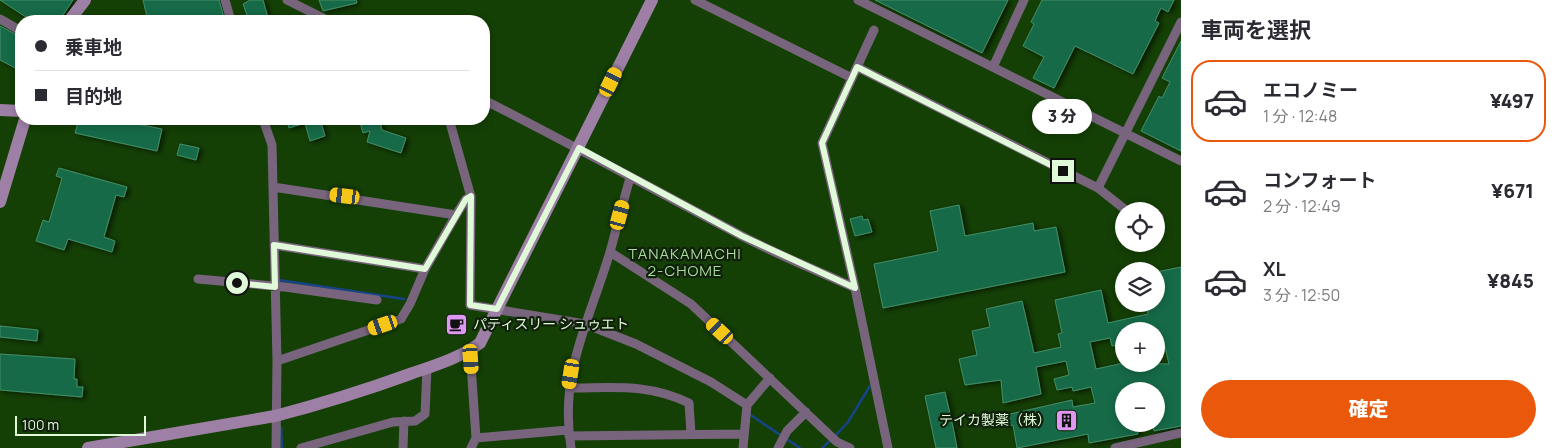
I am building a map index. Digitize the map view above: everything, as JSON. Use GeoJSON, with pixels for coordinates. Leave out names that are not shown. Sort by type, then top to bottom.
{"type":"FeatureCollection","features":[{"type":"Feature","properties":{"kind":"street"},"geometry":{"type":"LineString","coordinates":[[74,15],[85,0]]}},
{"type":"Feature","properties":{"kind":"street"},"geometry":{"type":"LineString","coordinates":[[225,0],[229,15]]}},
{"type":"Feature","properties":{"kind":"street"},"geometry":{"type":"LineString","coordinates":[[287,0],[317,15]]}},
{"type":"Feature","properties":{"kind":"street"},"geometry":{"type":"LineString","coordinates":[[88,448],[276,416],[365,391],[427,368],[470,350],[480,343],[652,0]]}},
{"type":"Feature","properties":{"kind":"street"},"geometry":{"type":"LineString","coordinates":[[695,0],[852,78]]}},
{"type":"Feature","properties":{"kind":"street"},"geometry":{"type":"LineString","coordinates":[[858,0],[1181,161]]}},
{"type":"Feature","properties":{"kind":"street"},"geometry":{"type":"LineString","coordinates":[[992,67],[1024,0]]}},
{"type":"Feature","properties":{"kind":"street"},"geometry":{"type":"LineString","coordinates":[[0,19],[15,28]]}},
{"type":"Feature","properties":{"kind":"street"},"geometry":{"type":"LineString","coordinates":[[1098,188],[1181,22]]}},
{"type":"Feature","properties":{"kind":"street"},"geometry":{"type":"LineString","coordinates":[[874,30],[822,143],[855,288],[888,448]]}},
{"type":"Feature","properties":{"kind":"street"},"geometry":{"type":"LineString","coordinates":[[857,67],[1098,188],[1116,202]]}},
{"type":"Feature","properties":{"kind":"street"},"geometry":{"type":"LineString","coordinates":[[490,103],[579,148],[630,178],[742,236],[855,288]]}},
{"type":"Feature","properties":{"kind":"street"},"geometry":{"type":"LineString","coordinates":[[0,110],[15,110]]}},
{"type":"Feature","properties":{"kind":"street"},"geometry":{"type":"LineString","coordinates":[[0,202],[23,125]]}},
{"type":"Feature","properties":{"kind":"street"},"geometry":{"type":"LineString","coordinates":[[265,125],[272,145],[277,361],[276,448]]}},
{"type":"Feature","properties":{"kind":"street"},"geometry":{"type":"LineString","coordinates":[[451,125],[471,196],[470,305],[585,324],[636,344],[702,377],[747,405]]}},
{"type":"Feature","properties":{"kind":"street"},"geometry":{"type":"LineString","coordinates":[[571,448],[569,388],[573,360],[610,252],[630,178]]}},
{"type":"Feature","properties":{"kind":"street"},"geometry":{"type":"LineString","coordinates":[[272,187],[456,215]]}},
{"type":"Feature","properties":{"kind":"street"},"geometry":{"type":"LineString","coordinates":[[277,361],[401,319],[410,304],[425,269],[466,199],[471,196]]}},
{"type":"Feature","properties":{"kind":"street"},"geometry":{"type":"LineString","coordinates":[[274,245],[425,269]]}},
{"type":"Feature","properties":{"kind":"street"},"geometry":{"type":"LineString","coordinates":[[610,252],[691,304],[837,442],[850,448]]}},
{"type":"Feature","properties":{"kind":"street"},"geometry":{"type":"LineString","coordinates":[[198,279],[378,300]]}},
{"type":"Feature","properties":{"kind":"street"},"geometry":{"type":"LineString","coordinates":[[470,350],[476,438],[471,448]]}},
{"type":"Feature","properties":{"kind":"street"},"geometry":{"type":"LineString","coordinates":[[301,448],[393,422],[415,421],[425,414],[427,368]]}},
{"type":"Feature","properties":{"kind":"street"},"geometry":{"type":"LineString","coordinates":[[743,448],[747,405],[770,378]]}},
{"type":"Feature","properties":{"kind":"street"},"geometry":{"type":"LineString","coordinates":[[569,388],[650,389],[669,394],[689,403],[691,434]]}},
{"type":"Feature","properties":{"kind":"street"},"geometry":{"type":"LineString","coordinates":[[778,448],[787,431],[806,412]]}},
{"type":"Feature","properties":{"kind":"street"},"geometry":{"type":"LineString","coordinates":[[403,448],[404,421]]}},
{"type":"Feature","properties":{"kind":"street"},"geometry":{"type":"LineString","coordinates":[[476,438],[569,433],[743,434]]}},
{"type":"Feature","properties":{"kind":"street"},"geometry":{"type":"LineString","coordinates":[[1118,448],[1181,433]]}},
{"type":"Feature","properties":{"kind":"building"},"geometry":{"type":"Polygon","coordinates":[[[0,0],[73,0],[63,15],[23,15],[0,0]]]}},
{"type":"Feature","properties":{"kind":"building"},"geometry":{"type":"Polygon","coordinates":[[[143,0],[219,0],[223,15],[147,15],[143,0]]]}},
{"type":"Feature","properties":{"kind":"building"},"geometry":{"type":"Polygon","coordinates":[[[250,0],[263,0],[267,15],[247,15],[243,4],[250,0]]]}},
{"type":"Feature","properties":{"kind":"building"},"geometry":{"type":"Polygon","coordinates":[[[319,0],[356,0],[357,3],[323,11],[319,0]]]}},
{"type":"Feature","properties":{"kind":"building"},"geometry":{"type":"Polygon","coordinates":[[[875,0],[1008,0],[982,53],[875,0]]]}},
{"type":"Feature","properties":{"kind":"building"},"geometry":{"type":"Polygon","coordinates":[[[1042,0],[1174,0],[1168,12],[1161,8],[1155,21],[1159,23],[1133,74],[1075,46],[1054,88],[1033,78],[1044,57],[1023,46],[1034,24],[1031,22],[1042,0]]]}},
{"type":"Feature","properties":{"kind":"building"},"geometry":{"type":"Polygon","coordinates":[[[0,26],[15,34],[15,68],[0,60],[0,26]]]}},
{"type":"Feature","properties":{"kind":"building"},"geometry":{"type":"Polygon","coordinates":[[[1181,41],[1181,151],[1141,131],[1159,96],[1162,98],[1170,82],[1162,78],[1181,41]]]}},
{"type":"Feature","properties":{"kind":"building"},"geometry":{"type":"Polygon","coordinates":[[[77,125],[142,125],[162,129],[157,151],[75,133],[77,125]]]}},
{"type":"Feature","properties":{"kind":"building"},"geometry":{"type":"Polygon","coordinates":[[[288,125],[299,125],[289,128],[288,125]]]}},
{"type":"Feature","properties":{"kind":"building"},"geometry":{"type":"Polygon","coordinates":[[[306,125],[322,125],[325,136],[310,141],[306,125]]]}},
{"type":"Feature","properties":{"kind":"building"},"geometry":{"type":"Polygon","coordinates":[[[361,125],[381,125],[382,130],[406,138],[401,153],[367,142],[370,131],[363,133],[361,125]]]}},
{"type":"Feature","properties":{"kind":"building"},"geometry":{"type":"Polygon","coordinates":[[[180,144],[199,148],[196,160],[177,155],[180,144]]]}},
{"type":"Feature","properties":{"kind":"building"},"geometry":{"type":"Polygon","coordinates":[[[59,168],[127,187],[124,197],[116,195],[104,237],[115,241],[112,252],[68,239],[64,250],[36,241],[43,220],[49,222],[62,178],[56,176],[59,168]]]}},
{"type":"Feature","properties":{"kind":"building"},"geometry":{"type":"Polygon","coordinates":[[[959,205],[965,236],[1033,223],[1034,231],[1056,227],[1065,272],[883,308],[874,264],[938,251],[930,211],[959,205]]]}},
{"type":"Feature","properties":{"kind":"building"},"geometry":{"type":"Polygon","coordinates":[[[862,216],[863,220],[868,219],[872,232],[855,236],[850,219],[862,216]]]}},
{"type":"Feature","properties":{"kind":"building"},"geometry":{"type":"Polygon","coordinates":[[[1181,267],[1181,426],[1165,429],[1165,382],[1115,382],[1115,432],[1138,432],[1138,434],[1089,443],[1088,434],[1017,448],[1013,425],[1008,426],[1006,415],[1072,400],[1073,407],[1095,403],[1091,387],[1073,391],[1072,387],[1057,390],[1054,379],[1069,375],[1066,361],[1036,367],[1041,394],[1003,403],[1001,380],[965,385],[959,359],[977,355],[972,331],[990,327],[986,309],[1022,301],[1034,353],[1061,347],[1058,334],[1062,333],[1055,300],[1101,290],[1108,323],[1148,314],[1148,312],[1165,312],[1165,270],[1181,267]]]}},
{"type":"Feature","properties":{"kind":"building"},"geometry":{"type":"Polygon","coordinates":[[[0,326],[38,330],[37,341],[0,337],[0,326]]]}},
{"type":"Feature","properties":{"kind":"building"},"geometry":{"type":"Polygon","coordinates":[[[0,354],[75,359],[74,379],[77,379],[77,387],[83,387],[82,397],[0,390],[0,354]]]}},
{"type":"Feature","properties":{"kind":"building"},"geometry":{"type":"Polygon","coordinates":[[[945,392],[957,448],[936,448],[925,396],[945,392]]]}},
{"type":"Feature","properties":{"kind":"waterway"},"geometry":{"type":"LineString","coordinates":[[279,283],[279,280],[404,299]]}},
{"type":"Feature","properties":{"kind":"waterway"},"geometry":{"type":"LineString","coordinates":[[835,436],[848,422],[870,386]]}},
{"type":"Feature","properties":{"kind":"waterway"},"geometry":{"type":"LineString","coordinates":[[749,414],[800,448]]}},
{"type":"Feature","properties":{"kind":"waterway"},"geometry":{"type":"LineString","coordinates":[[281,427],[282,448]]}},
{"type":"Feature","properties":{"kind":"waterway"},"geometry":{"type":"LineString","coordinates":[[822,448],[831,440]]}},
{"type":"Feature","properties":{"kind":"place","name":"パティスリー シュゥエト"},"geometry":{"type":"Point","coordinates":[457,324]}},
{"type":"Feature","properties":{"kind":"place","name":"テイカ製薬（株）"},"geometry":{"type":"Point","coordinates":[1067,420]}},
{"type":"Feature","properties":{"kind":"district","name":"TANAKAMACHI 2-CHOME"},"geometry":{"type":"Point","coordinates":[685,262]}},
{"type":"Feature","properties":{"kind":"route"},"geometry":{"type":"LineString","coordinates":[[237,283],[275,287],[274,245],[425,269],[466,199],[471,196],[470,305],[497,309],[579,148],[630,178],[742,236],[855,288],[822,143],[857,67],[1063,171]]}}]}
